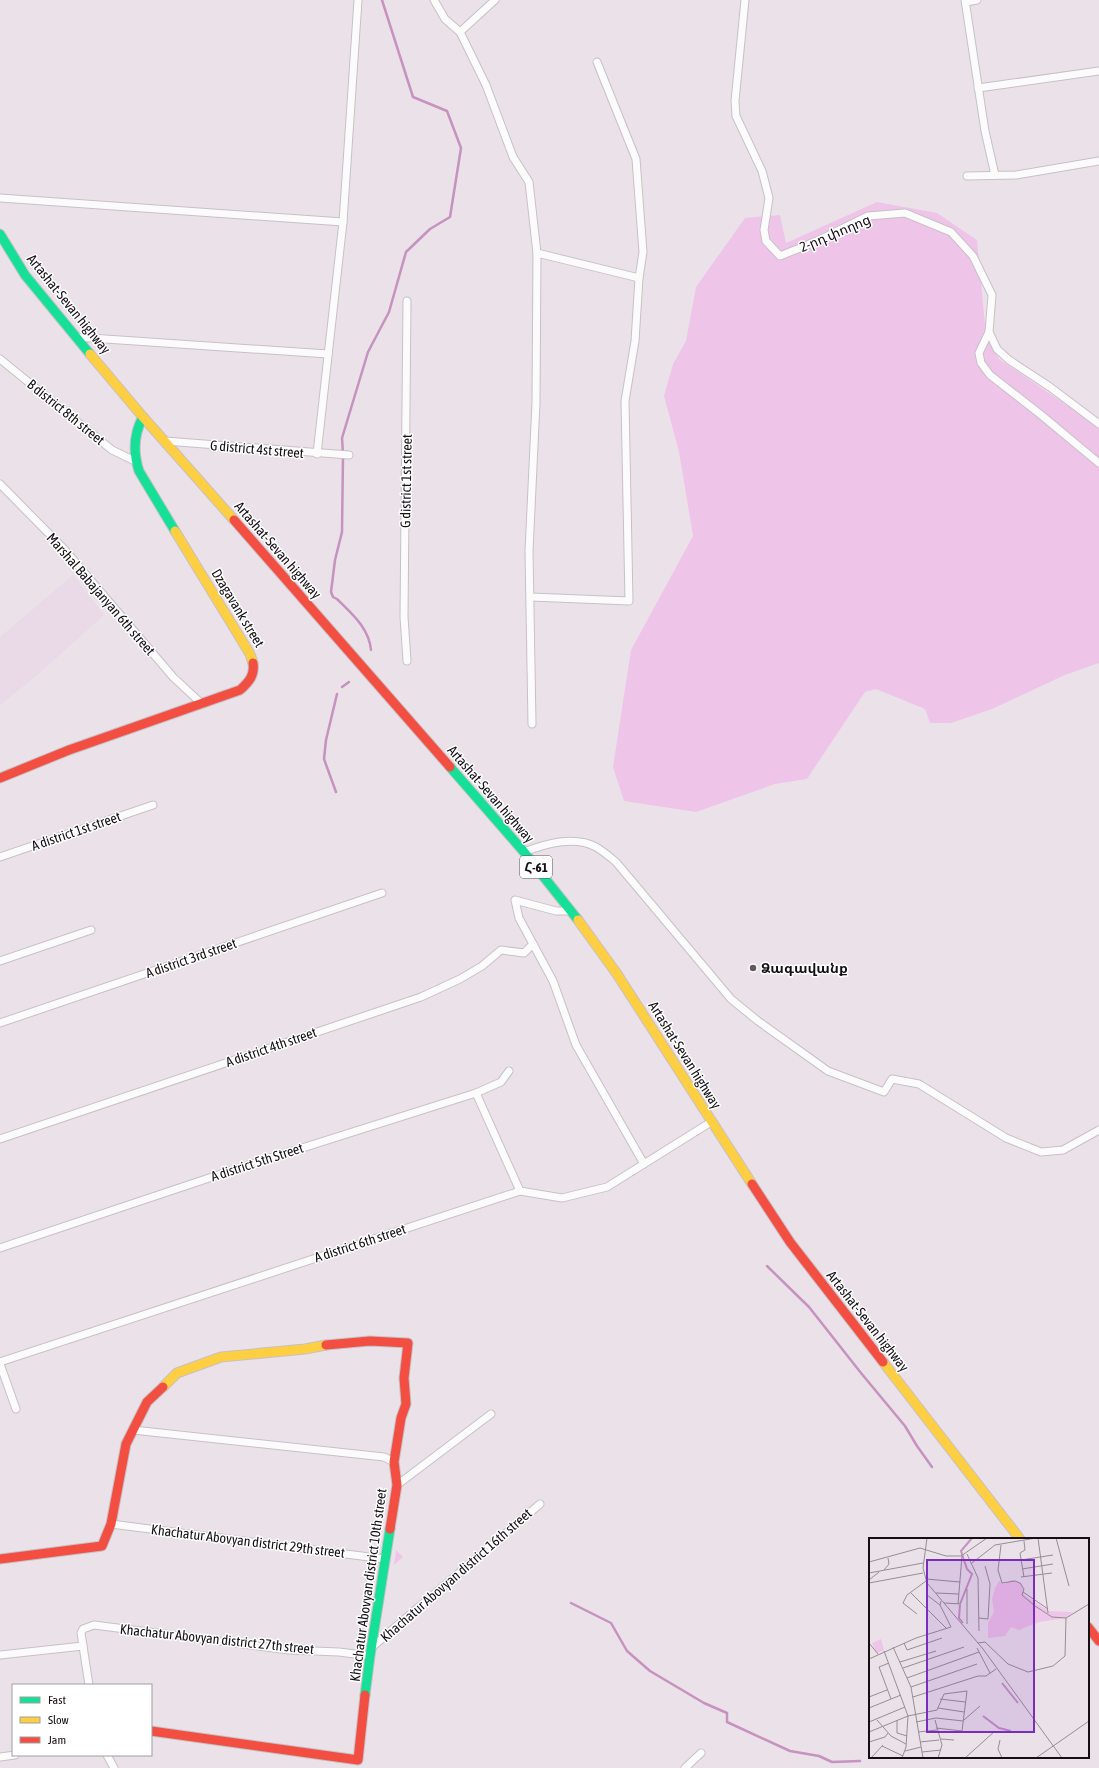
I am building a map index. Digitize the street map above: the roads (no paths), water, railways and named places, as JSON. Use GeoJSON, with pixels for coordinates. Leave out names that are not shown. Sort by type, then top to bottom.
{"type":"FeatureCollection","features":[{"type":"Feature","properties":{"kind":"street"},"geometry":{"type":"LineString","coordinates":[[317,454],[343,222],[358,0]]}},
{"type":"Feature","properties":{"kind":"street"},"geometry":{"type":"LineString","coordinates":[[434,0],[445,19],[460,32],[486,85],[513,157],[529,182],[537,253],[536,403],[529,551],[531,597],[532,724]]}},
{"type":"Feature","properties":{"kind":"street"},"geometry":{"type":"LineString","coordinates":[[460,32],[495,0]]}},
{"type":"Feature","properties":{"kind":"street","name":"2-րդ փողոց"},"geometry":{"type":"LineString","coordinates":[[745,0],[735,101],[736,116],[762,170],[769,198],[764,230],[766,241],[780,256],[816,241],[868,216],[905,213],[951,232],[973,256],[992,295],[989,332],[979,353],[981,363],[990,375],[1099,463]]}},
{"type":"Feature","properties":{"kind":"street"},"geometry":{"type":"LineString","coordinates":[[977,0],[966,1],[978,88],[994,175]]}},
{"type":"Feature","properties":{"kind":"street"},"geometry":{"type":"LineString","coordinates":[[531,597],[628,602],[626,401],[635,340],[639,278],[643,252],[636,159],[597,62]]}},
{"type":"Feature","properties":{"kind":"street"},"geometry":{"type":"LineString","coordinates":[[978,88],[1099,71]]}},
{"type":"Feature","properties":{"kind":"street"},"geometry":{"type":"LineString","coordinates":[[967,176],[1016,175],[1099,161]]}},
{"type":"Feature","properties":{"kind":"street"},"geometry":{"type":"LineString","coordinates":[[0,198],[343,222]]}},
{"type":"Feature","properties":{"kind":"street","name":"Artashat-Sevan highway"},"geometry":{"type":"LineString","coordinates":[[0,234],[25,275],[143,417],[524,852],[571,911],[617,974],[711,1122],[790,1242],[1019,1538]]}},
{"type":"Feature","properties":{"kind":"street"},"geometry":{"type":"LineString","coordinates":[[537,253],[639,278]]}},
{"type":"Feature","properties":{"kind":"street","name":"G district 1st street"},"geometry":{"type":"LineString","coordinates":[[407,301],[404,617],[407,661]]}},
{"type":"Feature","properties":{"kind":"street"},"geometry":{"type":"LineString","coordinates":[[989,332],[997,348],[1009,360],[1050,387],[1099,424]]}},
{"type":"Feature","properties":{"kind":"street"},"geometry":{"type":"LineString","coordinates":[[76,337],[328,354]]}},
{"type":"Feature","properties":{"kind":"street","name":"B district 8th street"},"geometry":{"type":"LineString","coordinates":[[0,359],[112,450],[135,461]]}},
{"type":"Feature","properties":{"kind":"street","name":"Dzagavank street"},"geometry":{"type":"LineString","coordinates":[[0,778],[69,750],[240,690],[248,685],[252,678],[254,666],[250,654],[139,471],[135,461],[135,435],[143,417]]}},
{"type":"Feature","properties":{"kind":"street","name":"G district 4st street"},"geometry":{"type":"LineString","coordinates":[[165,441],[317,454],[349,455]]}},
{"type":"Feature","properties":{"kind":"street","name":"Marshal Babajanyan 6th street"},"geometry":{"type":"LineString","coordinates":[[0,484],[65,550],[173,677],[202,704]]}},
{"type":"Feature","properties":{"kind":"street","name":"A district 1st street"},"geometry":{"type":"LineString","coordinates":[[0,857],[153,805]]}},
{"type":"Feature","properties":{"kind":"street"},"geometry":{"type":"LineString","coordinates":[[524,852],[544,844],[575,841],[597,847],[616,862],[731,999],[758,1021],[828,1071],[884,1092],[892,1079],[919,1084],[1006,1138],[1041,1152],[1063,1150],[1099,1130]]}},
{"type":"Feature","properties":{"kind":"street","name":"A district 3rd street"},"geometry":{"type":"LineString","coordinates":[[0,1023],[382,893]]}},
{"type":"Feature","properties":{"kind":"street"},"geometry":{"type":"LineString","coordinates":[[571,911],[556,911],[515,900],[520,918],[553,981],[576,1045],[644,1164]]}},
{"type":"Feature","properties":{"kind":"street"},"geometry":{"type":"LineString","coordinates":[[0,961],[91,930]]}},
{"type":"Feature","properties":{"kind":"street","name":"A district 4th street"},"geometry":{"type":"LineString","coordinates":[[0,1139],[421,997],[460,979],[482,966],[501,950],[524,952],[533,944]]}},
{"type":"Feature","properties":{"kind":"street","name":"A district 5th Street"},"geometry":{"type":"LineString","coordinates":[[0,1248],[242,1167],[476,1093],[501,1082],[509,1071]]}},
{"type":"Feature","properties":{"kind":"street"},"geometry":{"type":"LineString","coordinates":[[476,1093],[520,1191]]}},
{"type":"Feature","properties":{"kind":"street","name":"A district 6th street"},"geometry":{"type":"LineString","coordinates":[[0,1363],[520,1191],[562,1198],[607,1187],[711,1122]]}},
{"type":"Feature","properties":{"kind":"street","name":"Khachatur Abovyan district 10th street"},"geometry":{"type":"LineString","coordinates":[[133,1430],[147,1402],[177,1374],[221,1357],[305,1349],[328,1344],[370,1341],[408,1343],[404,1378],[406,1404],[401,1418],[394,1462],[397,1485],[371,1652],[358,1760],[152,1732]]}},
{"type":"Feature","properties":{"kind":"street"},"geometry":{"type":"LineString","coordinates":[[0,1363],[16,1409]]}},
{"type":"Feature","properties":{"kind":"street"},"geometry":{"type":"LineString","coordinates":[[397,1485],[491,1414]]}},
{"type":"Feature","properties":{"kind":"street"},"geometry":{"type":"LineString","coordinates":[[0,1559],[102,1546],[111,1524],[126,1444],[133,1430],[384,1457],[394,1462]]}},
{"type":"Feature","properties":{"kind":"street","name":"Khachatur Abovyan district 16th street"},"geometry":{"type":"LineString","coordinates":[[371,1652],[540,1504]]}},
{"type":"Feature","properties":{"kind":"street","name":"Khachatur Abovyan district 29th street"},"geometry":{"type":"LineString","coordinates":[[111,1524],[385,1558]]}},
{"type":"Feature","properties":{"kind":"street","name":"Khachatur Abovyan district 27th street"},"geometry":{"type":"LineString","coordinates":[[83,1646],[81,1633],[83,1629],[94,1625],[289,1650],[371,1652]]}},
{"type":"Feature","properties":{"kind":"street"},"geometry":{"type":"LineString","coordinates":[[1089,1628],[1099,1642]]}},
{"type":"Feature","properties":{"kind":"street"},"geometry":{"type":"LineString","coordinates":[[0,1655],[83,1646],[89,1684]]}},
{"type":"Feature","properties":{"kind":"street"},"geometry":{"type":"LineString","coordinates":[[685,1768],[701,1753]]}},
{"type":"Feature","properties":{"kind":"street"},"geometry":{"type":"LineString","coordinates":[[0,1757],[12,1755]]}},
{"type":"Feature","properties":{"kind":"street"},"geometry":{"type":"LineString","coordinates":[[108,1756],[114,1768]]}},
{"type":"Feature","properties":{"kind":"waterway"},"geometry":{"type":"LineString","coordinates":[[343,454],[342,438],[368,352],[389,312],[406,252],[430,229],[450,217],[461,148],[447,111],[413,97],[382,0]]}},
{"type":"Feature","properties":{"kind":"waterway"},"geometry":{"type":"LineString","coordinates":[[343,456],[342,532],[335,560],[331,592],[333,597],[337,599],[359,622],[367,635],[371,650]]}},
{"type":"Feature","properties":{"kind":"waterway"},"geometry":{"type":"LineString","coordinates":[[342,687],[349,682]]}},
{"type":"Feature","properties":{"kind":"waterway"},"geometry":{"type":"LineString","coordinates":[[336,792],[324,759],[326,740],[337,694]]}},
{"type":"Feature","properties":{"kind":"waterway"},"geometry":{"type":"LineString","coordinates":[[767,1266],[809,1307],[905,1426],[932,1467]]}},
{"type":"Feature","properties":{"kind":"waterway"},"geometry":{"type":"LineString","coordinates":[[571,1603],[611,1623],[627,1651],[650,1671],[704,1703],[727,1713],[727,1722],[790,1751],[819,1756],[832,1762],[860,1761]]}},
{"type":"Feature","properties":{"kind":"place","name":"Ձագավանք"},"geometry":{"type":"Point","coordinates":[753,968]}}]}
